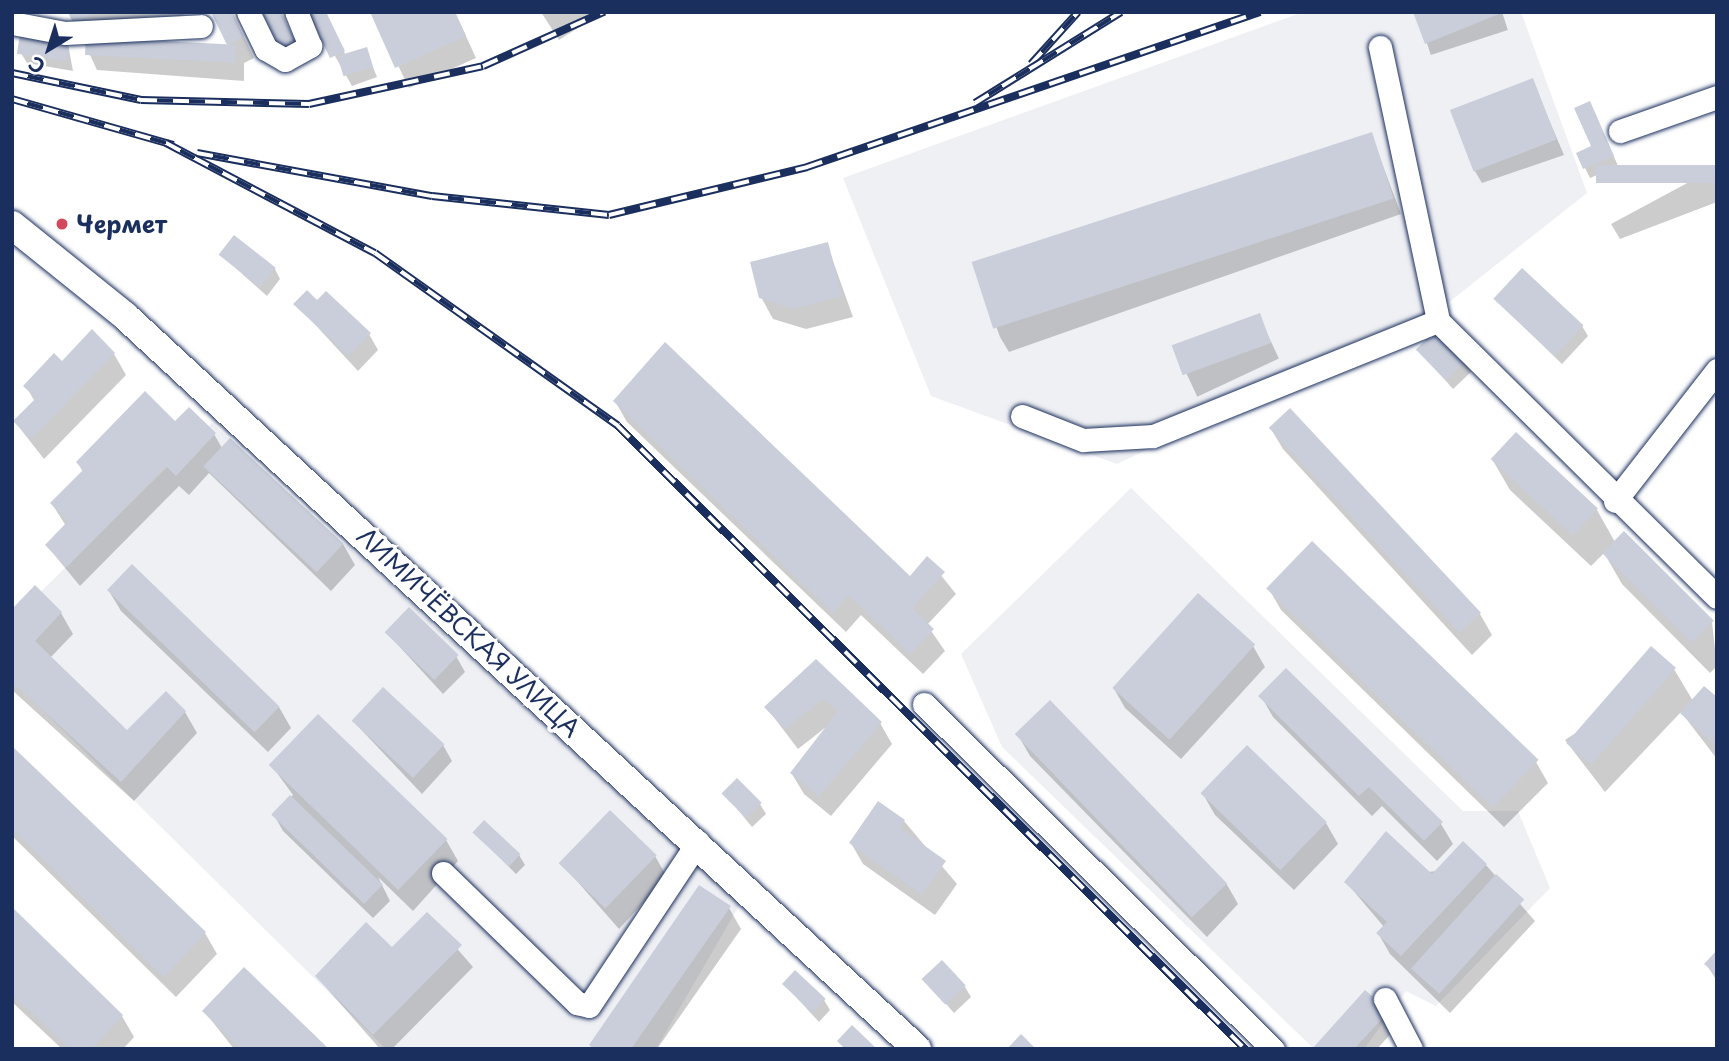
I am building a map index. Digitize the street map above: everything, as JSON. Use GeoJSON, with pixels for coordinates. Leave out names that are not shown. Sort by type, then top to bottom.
{"type":"FeatureCollection","features":[{"type":"Feature","properties":{"kind":"main road","name":"ЛИМИЧЁВСКАЯ УЛИЦА"},"geometry":{"type":"LineString","coordinates":[[12,225],[125,316],[698,842],[916,1049]]}},
{"type":"Feature","properties":{"kind":"lane"},"geometry":{"type":"LineString","coordinates":[[15,23],[39,12]]}},
{"type":"Feature","properties":{"kind":"lane"},"geometry":{"type":"LineString","coordinates":[[248,12],[267,49],[285,60],[310,46],[296,12]]}},
{"type":"Feature","properties":{"kind":"lane"},"geometry":{"type":"LineString","coordinates":[[15,23],[65,33],[201,26]]}},
{"type":"Feature","properties":{"kind":"lane"},"geometry":{"type":"LineString","coordinates":[[1380,47],[1438,321],[1615,501],[1717,597]]}},
{"type":"Feature","properties":{"kind":"lane"},"geometry":{"type":"LineString","coordinates":[[1619,131],[1717,97]]}},
{"type":"Feature","properties":{"kind":"lane"},"geometry":{"type":"LineString","coordinates":[[1022,416],[1083,440],[1153,436],[1438,321]]}},
{"type":"Feature","properties":{"kind":"lane"},"geometry":{"type":"LineString","coordinates":[[1615,501],[1717,370]]}},
{"type":"Feature","properties":{"kind":"lane"},"geometry":{"type":"LineString","coordinates":[[924,704],[1273,1049]]}},
{"type":"Feature","properties":{"kind":"lane"},"geometry":{"type":"LineString","coordinates":[[443,873],[577,1003],[589,1006],[698,842]]}},
{"type":"Feature","properties":{"kind":"lane"},"geometry":{"type":"LineString","coordinates":[[1385,999],[1411,1049]]}},
{"type":"Feature","properties":{"kind":"shaded area"},"geometry":{"type":"Polygon","coordinates":[[[1303,12],[1521,12],[1587,193],[1439,310],[1117,464],[931,396],[843,178],[1303,12]]]}},
{"type":"Feature","properties":{"kind":"shaded area"},"geometry":{"type":"Polygon","coordinates":[[[212,423],[740,904],[656,1049],[386,1049],[12,680],[12,620],[212,423]]]}},
{"type":"Feature","properties":{"kind":"shaded area"},"geometry":{"type":"Polygon","coordinates":[[[1131,488],[1463,811],[1518,811],[1550,888],[1436,1006],[1406,991],[1364,1049],[1314,1049],[1002,747],[961,654],[1131,488]]]}},
{"type":"Feature","properties":{"kind":"building"},"geometry":{"type":"Polygon","coordinates":[[[68,12],[96,12],[73,23],[68,12]]]}},
{"type":"Feature","properties":{"kind":"building"},"geometry":{"type":"Polygon","coordinates":[[[211,12],[232,12],[244,37],[227,45],[211,12]]]}},
{"type":"Feature","properties":{"kind":"building"},"geometry":{"type":"Polygon","coordinates":[[[262,12],[281,12],[298,46],[282,54],[262,12]]]}},
{"type":"Feature","properties":{"kind":"building"},"geometry":{"type":"Polygon","coordinates":[[[308,12],[326,12],[345,51],[330,58],[308,12]]]}},
{"type":"Feature","properties":{"kind":"building"},"geometry":{"type":"Polygon","coordinates":[[[370,12],[455,12],[466,36],[395,68],[370,12]]]}},
{"type":"Feature","properties":{"kind":"building"},"geometry":{"type":"Polygon","coordinates":[[[1413,12],[1504,12],[1425,44],[1413,12]]]}},
{"type":"Feature","properties":{"kind":"building"},"geometry":{"type":"Polygon","coordinates":[[[20,34],[69,42],[66,62],[17,54],[20,34]]]}},
{"type":"Feature","properties":{"kind":"building"},"geometry":{"type":"Polygon","coordinates":[[[86,37],[236,45],[235,63],[85,55],[86,37]]]}},
{"type":"Feature","properties":{"kind":"building"},"geometry":{"type":"Polygon","coordinates":[[[367,47],[373,67],[343,76],[337,56],[367,47]]]}},
{"type":"Feature","properties":{"kind":"building"},"geometry":{"type":"Polygon","coordinates":[[[1533,78],[1557,140],[1474,172],[1450,110],[1533,78]]]}},
{"type":"Feature","properties":{"kind":"building"},"geometry":{"type":"Polygon","coordinates":[[[1590,101],[1614,156],[1583,169],[1576,153],[1591,146],[1574,108],[1590,101]]]}},
{"type":"Feature","properties":{"kind":"building"},"geometry":{"type":"Polygon","coordinates":[[[1372,132],[1394,199],[993,329],[972,262],[1372,132]]]}},
{"type":"Feature","properties":{"kind":"building"},"geometry":{"type":"Polygon","coordinates":[[[1596,165],[1717,165],[1717,183],[1596,183],[1596,165]]]}},
{"type":"Feature","properties":{"kind":"building"},"geometry":{"type":"Polygon","coordinates":[[[234,235],[276,268],[260,287],[219,255],[234,235]]]}},
{"type":"Feature","properties":{"kind":"building"},"geometry":{"type":"Polygon","coordinates":[[[828,242],[842,296],[793,309],[759,298],[750,262],[828,242]]]}},
{"type":"Feature","properties":{"kind":"building"},"geometry":{"type":"Polygon","coordinates":[[[1522,268],[1583,325],[1555,356],[1493,299],[1522,268]]]}},
{"type":"Feature","properties":{"kind":"building"},"geometry":{"type":"Polygon","coordinates":[[[307,290],[317,300],[326,291],[371,333],[349,356],[293,304],[307,290]]]}},
{"type":"Feature","properties":{"kind":"building"},"geometry":{"type":"Polygon","coordinates":[[[1260,313],[1271,343],[1183,375],[1172,345],[1260,313]]]}},
{"type":"Feature","properties":{"kind":"building"},"geometry":{"type":"Polygon","coordinates":[[[92,329],[115,353],[31,439],[13,421],[36,398],[23,386],[54,353],[62,361],[92,329]]]}},
{"type":"Feature","properties":{"kind":"building"},"geometry":{"type":"Polygon","coordinates":[[[1436,330],[1466,361],[1446,380],[1416,349],[1436,330]]]}},
{"type":"Feature","properties":{"kind":"building"},"geometry":{"type":"Polygon","coordinates":[[[665,342],[910,576],[927,556],[945,572],[912,608],[934,629],[910,654],[849,595],[833,613],[613,401],[665,342]]]}},
{"type":"Feature","properties":{"kind":"building"},"geometry":{"type":"Polygon","coordinates":[[[145,391],[175,421],[189,407],[216,433],[176,476],[166,466],[67,567],[45,545],[68,521],[50,503],[83,470],[76,462],[145,391]]]}},
{"type":"Feature","properties":{"kind":"building"},"geometry":{"type":"Polygon","coordinates":[[[1290,408],[1481,613],[1460,633],[1269,428],[1290,408]]]}},
{"type":"Feature","properties":{"kind":"building"},"geometry":{"type":"Polygon","coordinates":[[[1516,432],[1598,508],[1573,535],[1491,459],[1516,432]]]}},
{"type":"Feature","properties":{"kind":"building"},"geometry":{"type":"Polygon","coordinates":[[[230,438],[343,544],[317,572],[203,467],[230,438]]]}},
{"type":"Feature","properties":{"kind":"building"},"geometry":{"type":"Polygon","coordinates":[[[1624,531],[1714,621],[1692,643],[1602,553],[1624,531]]]}},
{"type":"Feature","properties":{"kind":"building"},"geometry":{"type":"Polygon","coordinates":[[[1312,541],[1539,760],[1493,807],[1266,588],[1312,541]]]}},
{"type":"Feature","properties":{"kind":"building"},"geometry":{"type":"Polygon","coordinates":[[[132,564],[279,706],[254,732],[107,590],[132,564]]]}},
{"type":"Feature","properties":{"kind":"building"},"geometry":{"type":"Polygon","coordinates":[[[35,585],[62,612],[35,641],[127,730],[166,691],[186,711],[121,782],[12,682],[12,609],[35,585]]]}},
{"type":"Feature","properties":{"kind":"building"},"geometry":{"type":"Polygon","coordinates":[[[1198,593],[1255,645],[1170,740],[1112,688],[1198,593]]]}},
{"type":"Feature","properties":{"kind":"building"},"geometry":{"type":"Polygon","coordinates":[[[409,607],[459,655],[434,680],[385,632],[409,607]]]}},
{"type":"Feature","properties":{"kind":"building"},"geometry":{"type":"Polygon","coordinates":[[[1651,646],[1676,668],[1591,765],[1566,743],[1651,646]]]}},
{"type":"Feature","properties":{"kind":"building"},"geometry":{"type":"Polygon","coordinates":[[[816,659],[882,722],[819,796],[790,773],[838,711],[823,699],[785,729],[764,707],[816,659]]]}},
{"type":"Feature","properties":{"kind":"building"},"geometry":{"type":"Polygon","coordinates":[[[1286,668],[1443,822],[1424,841],[1369,787],[1359,796],[1258,696],[1286,668]]]}},
{"type":"Feature","properties":{"kind":"building"},"geometry":{"type":"Polygon","coordinates":[[[1704,686],[1717,697],[1717,747],[1680,713],[1704,686]]]}},
{"type":"Feature","properties":{"kind":"building"},"geometry":{"type":"Polygon","coordinates":[[[383,687],[444,744],[413,778],[352,721],[383,687]]]}},
{"type":"Feature","properties":{"kind":"building"},"geometry":{"type":"Polygon","coordinates":[[[1050,700],[1227,883],[1192,917],[1015,734],[1050,700]]]}},
{"type":"Feature","properties":{"kind":"building"},"geometry":{"type":"Polygon","coordinates":[[[318,714],[447,839],[398,890],[269,765],[318,714]]]}},
{"type":"Feature","properties":{"kind":"building"},"geometry":{"type":"Polygon","coordinates":[[[1247,745],[1327,822],[1280,870],[1200,793],[1247,745]]]}},
{"type":"Feature","properties":{"kind":"building"},"geometry":{"type":"Polygon","coordinates":[[[12,746],[206,932],[164,977],[12,829],[12,746]]]}},
{"type":"Feature","properties":{"kind":"building"},"geometry":{"type":"Polygon","coordinates":[[[737,778],[762,803],[746,818],[721,794],[737,778]]]}},
{"type":"Feature","properties":{"kind":"building"},"geometry":{"type":"Polygon","coordinates":[[[290,795],[383,885],[364,904],[271,814],[290,795]]]}},
{"type":"Feature","properties":{"kind":"building"},"geometry":{"type":"Polygon","coordinates":[[[878,801],[905,820],[900,828],[946,861],[922,895],[849,843],[878,801]]]}},
{"type":"Feature","properties":{"kind":"building"},"geometry":{"type":"Polygon","coordinates":[[[610,810],[657,855],[605,908],[559,863],[610,810]]]}},
{"type":"Feature","properties":{"kind":"building"},"geometry":{"type":"Polygon","coordinates":[[[484,820],[521,854],[509,867],[472,832],[484,820]]]}},
{"type":"Feature","properties":{"kind":"building"},"geometry":{"type":"Polygon","coordinates":[[[1386,831],[1432,874],[1463,841],[1487,864],[1401,956],[1376,933],[1387,922],[1344,882],[1386,831]]]}},
{"type":"Feature","properties":{"kind":"building"},"geometry":{"type":"Polygon","coordinates":[[[1496,874],[1524,899],[1439,994],[1411,968],[1496,874]]]}},
{"type":"Feature","properties":{"kind":"building"},"geometry":{"type":"Polygon","coordinates":[[[699,885],[731,906],[631,1049],[594,1049],[589,1045],[699,885]]]}},
{"type":"Feature","properties":{"kind":"building"},"geometry":{"type":"Polygon","coordinates":[[[12,907],[123,1015],[92,1049],[70,1049],[12,994],[12,907]]]}},
{"type":"Feature","properties":{"kind":"building"},"geometry":{"type":"Polygon","coordinates":[[[427,912],[462,945],[373,1035],[315,976],[366,922],[392,947],[427,912]]]}},
{"type":"Feature","properties":{"kind":"building"},"geometry":{"type":"Polygon","coordinates":[[[1717,950],[1717,975],[1704,964],[1717,950]]]}},
{"type":"Feature","properties":{"kind":"building"},"geometry":{"type":"Polygon","coordinates":[[[942,960],[966,986],[945,1005],[922,979],[942,960]]]}},
{"type":"Feature","properties":{"kind":"building"},"geometry":{"type":"Polygon","coordinates":[[[244,967],[329,1049],[241,1049],[202,1011],[244,967]]]}},
{"type":"Feature","properties":{"kind":"building"},"geometry":{"type":"Polygon","coordinates":[[[795,970],[826,999],[813,1013],[782,984],[795,970]]]}},
{"type":"Feature","properties":{"kind":"building"},"geometry":{"type":"Polygon","coordinates":[[[1365,990],[1389,1011],[1354,1049],[1312,1049],[1365,990]]]}},
{"type":"Feature","properties":{"kind":"building"},"geometry":{"type":"Polygon","coordinates":[[[852,1025],[877,1049],[845,1049],[837,1041],[852,1025]]]}},
{"type":"Feature","properties":{"kind":"building"},"geometry":{"type":"Polygon","coordinates":[[[1021,1034],[1036,1049],[1007,1049],[1021,1034]]]}},
{"type":"Feature","properties":{"kind":"railway"},"geometry":{"type":"LineString","coordinates":[[12,73],[141,100],[309,104],[483,66],[604,12]]}},
{"type":"Feature","properties":{"kind":"railway"},"geometry":{"type":"LineString","coordinates":[[1031,64],[1078,12]]}},
{"type":"Feature","properties":{"kind":"railway"},"geometry":{"type":"LineString","coordinates":[[975,103],[1121,12]]}},
{"type":"Feature","properties":{"kind":"railway"},"geometry":{"type":"LineString","coordinates":[[197,153],[432,196],[609,215],[807,167],[1260,12]]}},
{"type":"Feature","properties":{"kind":"railway"},"geometry":{"type":"LineString","coordinates":[[12,99],[174,145]]}},
{"type":"Feature","properties":{"kind":"railway"},"geometry":{"type":"LineString","coordinates":[[166,143],[375,253],[618,426],[1245,1049]]}},
{"type":"Feature","properties":{"kind":"place","name":"Чермет"},"geometry":{"type":"Point","coordinates":[62,224]}}]}
